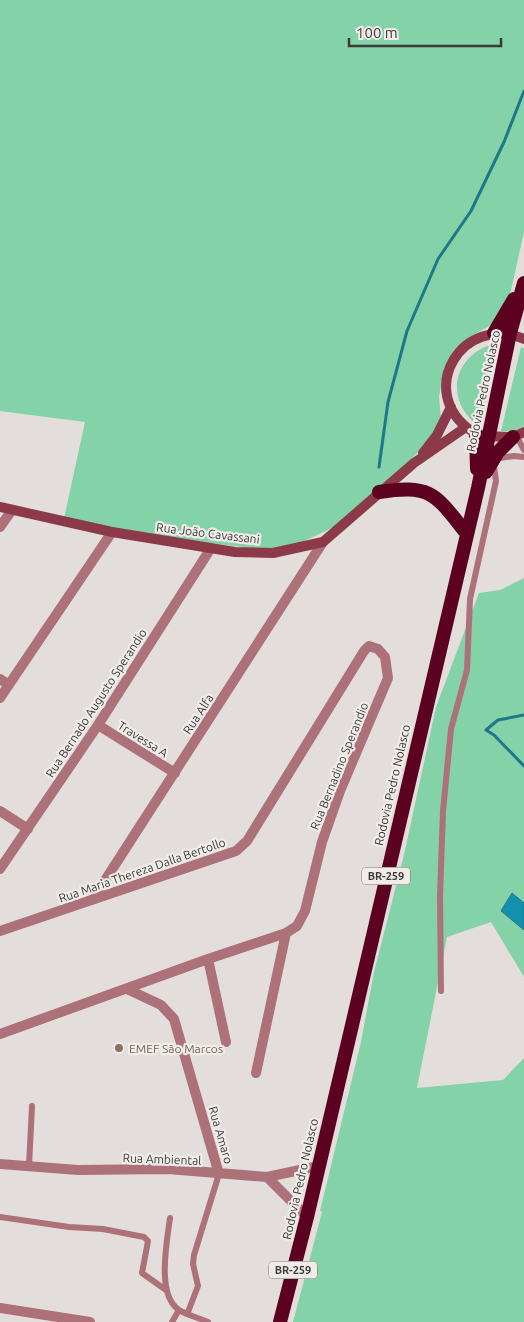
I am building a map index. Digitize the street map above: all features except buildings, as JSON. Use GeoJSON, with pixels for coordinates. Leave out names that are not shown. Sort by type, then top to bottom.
{"type":"FeatureCollection","features":[{"type":"Feature","properties":{"kind":"highway"},"geometry":{"type":"LineString","coordinates":[[494,333],[524,278]]}},
{"type":"Feature","properties":{"kind":"highway","name":"Rodovia Pedro Nolasco"},"geometry":{"type":"LineString","coordinates":[[280,1322],[307,1217],[478,488],[477,432],[510,333],[524,283]]}},
{"type":"Feature","properties":{"kind":"highway"},"geometry":{"type":"LineString","coordinates":[[478,488],[493,459],[518,435]]}},
{"type":"Feature","properties":{"kind":"highway"},"geometry":{"type":"LineString","coordinates":[[379,492],[407,488],[424,491],[441,502],[467,534]]}},
{"type":"Feature","properties":{"kind":"main road"},"geometry":{"type":"LineString","coordinates":[[477,432],[451,407],[446,388],[452,362],[470,342],[494,333],[510,333],[524,339]]}},
{"type":"Feature","properties":{"kind":"main road"},"geometry":{"type":"LineString","coordinates":[[323,542],[414,463],[437,435],[451,407]]}},
{"type":"Feature","properties":{"kind":"main road"},"geometry":{"type":"LineString","coordinates":[[414,463],[477,432],[518,435]]}},
{"type":"Feature","properties":{"kind":"main road","name":"Rua João Cavassani"},"geometry":{"type":"LineString","coordinates":[[0,507],[112,532],[249,553],[273,552],[323,542]]}},
{"type":"Feature","properties":{"kind":"street"},"geometry":{"type":"LineString","coordinates":[[0,528],[12,510]]}},
{"type":"Feature","properties":{"kind":"street"},"geometry":{"type":"LineString","coordinates":[[0,698],[4,682],[112,532]]}},
{"type":"Feature","properties":{"kind":"street","name":"Rua Alfa"},"geometry":{"type":"LineString","coordinates":[[93,900],[323,542]]}},
{"type":"Feature","properties":{"kind":"street","name":"Rua Bernado Augusto Sperandio"},"geometry":{"type":"LineString","coordinates":[[0,869],[98,725],[211,548]]}},
{"type":"Feature","properties":{"kind":"street","name":"Rua Maria Thereza Dalla Bertollo"},"geometry":{"type":"LineString","coordinates":[[0,932],[236,852],[247,841],[364,651],[370,646],[381,652],[387,661],[388,678]]}},
{"type":"Feature","properties":{"kind":"street","name":"Rua Bernadino Sperandio"},"geometry":{"type":"LineString","coordinates":[[286,933],[301,922],[322,842],[335,805],[388,678]]}},
{"type":"Feature","properties":{"kind":"street","name":"Travessa A"},"geometry":{"type":"LineString","coordinates":[[98,725],[175,773]]}},
{"type":"Feature","properties":{"kind":"street"},"geometry":{"type":"LineString","coordinates":[[0,811],[28,829]]}},
{"type":"Feature","properties":{"kind":"street"},"geometry":{"type":"LineString","coordinates":[[0,1034],[286,933]]}},
{"type":"Feature","properties":{"kind":"street"},"geometry":{"type":"LineString","coordinates":[[256,1072],[286,933]]}},
{"type":"Feature","properties":{"kind":"street"},"geometry":{"type":"LineString","coordinates":[[208,959],[226,1042]]}},
{"type":"Feature","properties":{"kind":"street","name":"Rua Amaro"},"geometry":{"type":"LineString","coordinates":[[127,988],[161,1005],[174,1019],[219,1174]]}},
{"type":"Feature","properties":{"kind":"street","name":"Rua Ambiental"},"geometry":{"type":"LineString","coordinates":[[0,1164],[78,1170],[168,1169],[267,1177],[319,1166]]}},
{"type":"Feature","properties":{"kind":"street"},"geometry":{"type":"LineString","coordinates":[[267,1177],[307,1217]]}},
{"type":"Feature","properties":{"kind":"street"},"geometry":{"type":"LineString","coordinates":[[0,1308],[90,1322]]}},
{"type":"Feature","properties":{"kind":"lane"},"geometry":{"type":"LineString","coordinates":[[518,435],[524,450]]}},
{"type":"Feature","properties":{"kind":"lane"},"geometry":{"type":"LineString","coordinates":[[441,991],[440,896],[443,811],[451,729],[467,670],[470,599],[496,481],[493,459],[524,457]]}},
{"type":"Feature","properties":{"kind":"lane"},"geometry":{"type":"LineString","coordinates":[[29,1166],[32,1106]]}},
{"type":"Feature","properties":{"kind":"lane","name":"Rua Amaro"},"geometry":{"type":"LineString","coordinates":[[188,1312],[198,1286],[193,1264],[194,1255],[219,1174]]}},
{"type":"Feature","properties":{"kind":"lane"},"geometry":{"type":"LineString","coordinates":[[0,1217],[69,1227],[102,1229],[140,1236],[148,1241],[149,1246],[142,1273],[166,1290],[179,1310],[188,1312],[208,1322]]}},
{"type":"Feature","properties":{"kind":"lane"},"geometry":{"type":"LineString","coordinates":[[166,1290],[164,1277],[170,1218]]}},
{"type":"Feature","properties":{"kind":"lane"},"geometry":{"type":"LineString","coordinates":[[172,1322],[179,1310]]}},
{"type":"Feature","properties":{"kind":"green space"},"geometry":{"type":"Polygon","coordinates":[[[0,0],[524,0],[524,232],[510,295],[498,321],[468,338],[453,351],[443,374],[439,397],[441,419],[430,441],[334,527],[296,545],[264,550],[63,523],[85,422],[0,411],[0,0]]]}},
{"type":"Feature","properties":{"kind":"green space"},"geometry":{"type":"Polygon","coordinates":[[[498,343],[480,427],[468,416],[460,404],[457,391],[458,379],[463,367],[471,356],[483,348],[498,343]]]}},
{"type":"Feature","properties":{"kind":"green space"},"geometry":{"type":"Polygon","coordinates":[[[521,347],[524,349],[524,426],[513,431],[501,431],[521,347]]]}},
{"type":"Feature","properties":{"kind":"green space"},"geometry":{"type":"Polygon","coordinates":[[[524,578],[524,903],[512,893],[501,911],[524,930],[524,977],[491,922],[447,937],[417,1088],[503,1080],[524,1058],[524,1322],[293,1322],[322,1212],[320,1211],[361,1042],[374,972],[404,855],[436,707],[479,593],[500,590],[524,578]]]}},
{"type":"Feature","properties":{"kind":"water"},"geometry":{"type":"Polygon","coordinates":[[[512,893],[524,903],[524,930],[501,911],[512,893]]]}},
{"type":"Feature","properties":{"kind":"waterway"},"geometry":{"type":"LineString","coordinates":[[379,467],[388,402],[407,331],[438,259],[471,211],[504,142],[524,91]]}},
{"type":"Feature","properties":{"kind":"waterway"},"geometry":{"type":"LineString","coordinates":[[524,715],[498,720],[486,730],[494,735],[524,766]]}},
{"type":"Feature","properties":{"kind":"place","name":"EMEF São Marcos"},"geometry":{"type":"Point","coordinates":[119,1048]}}]}
